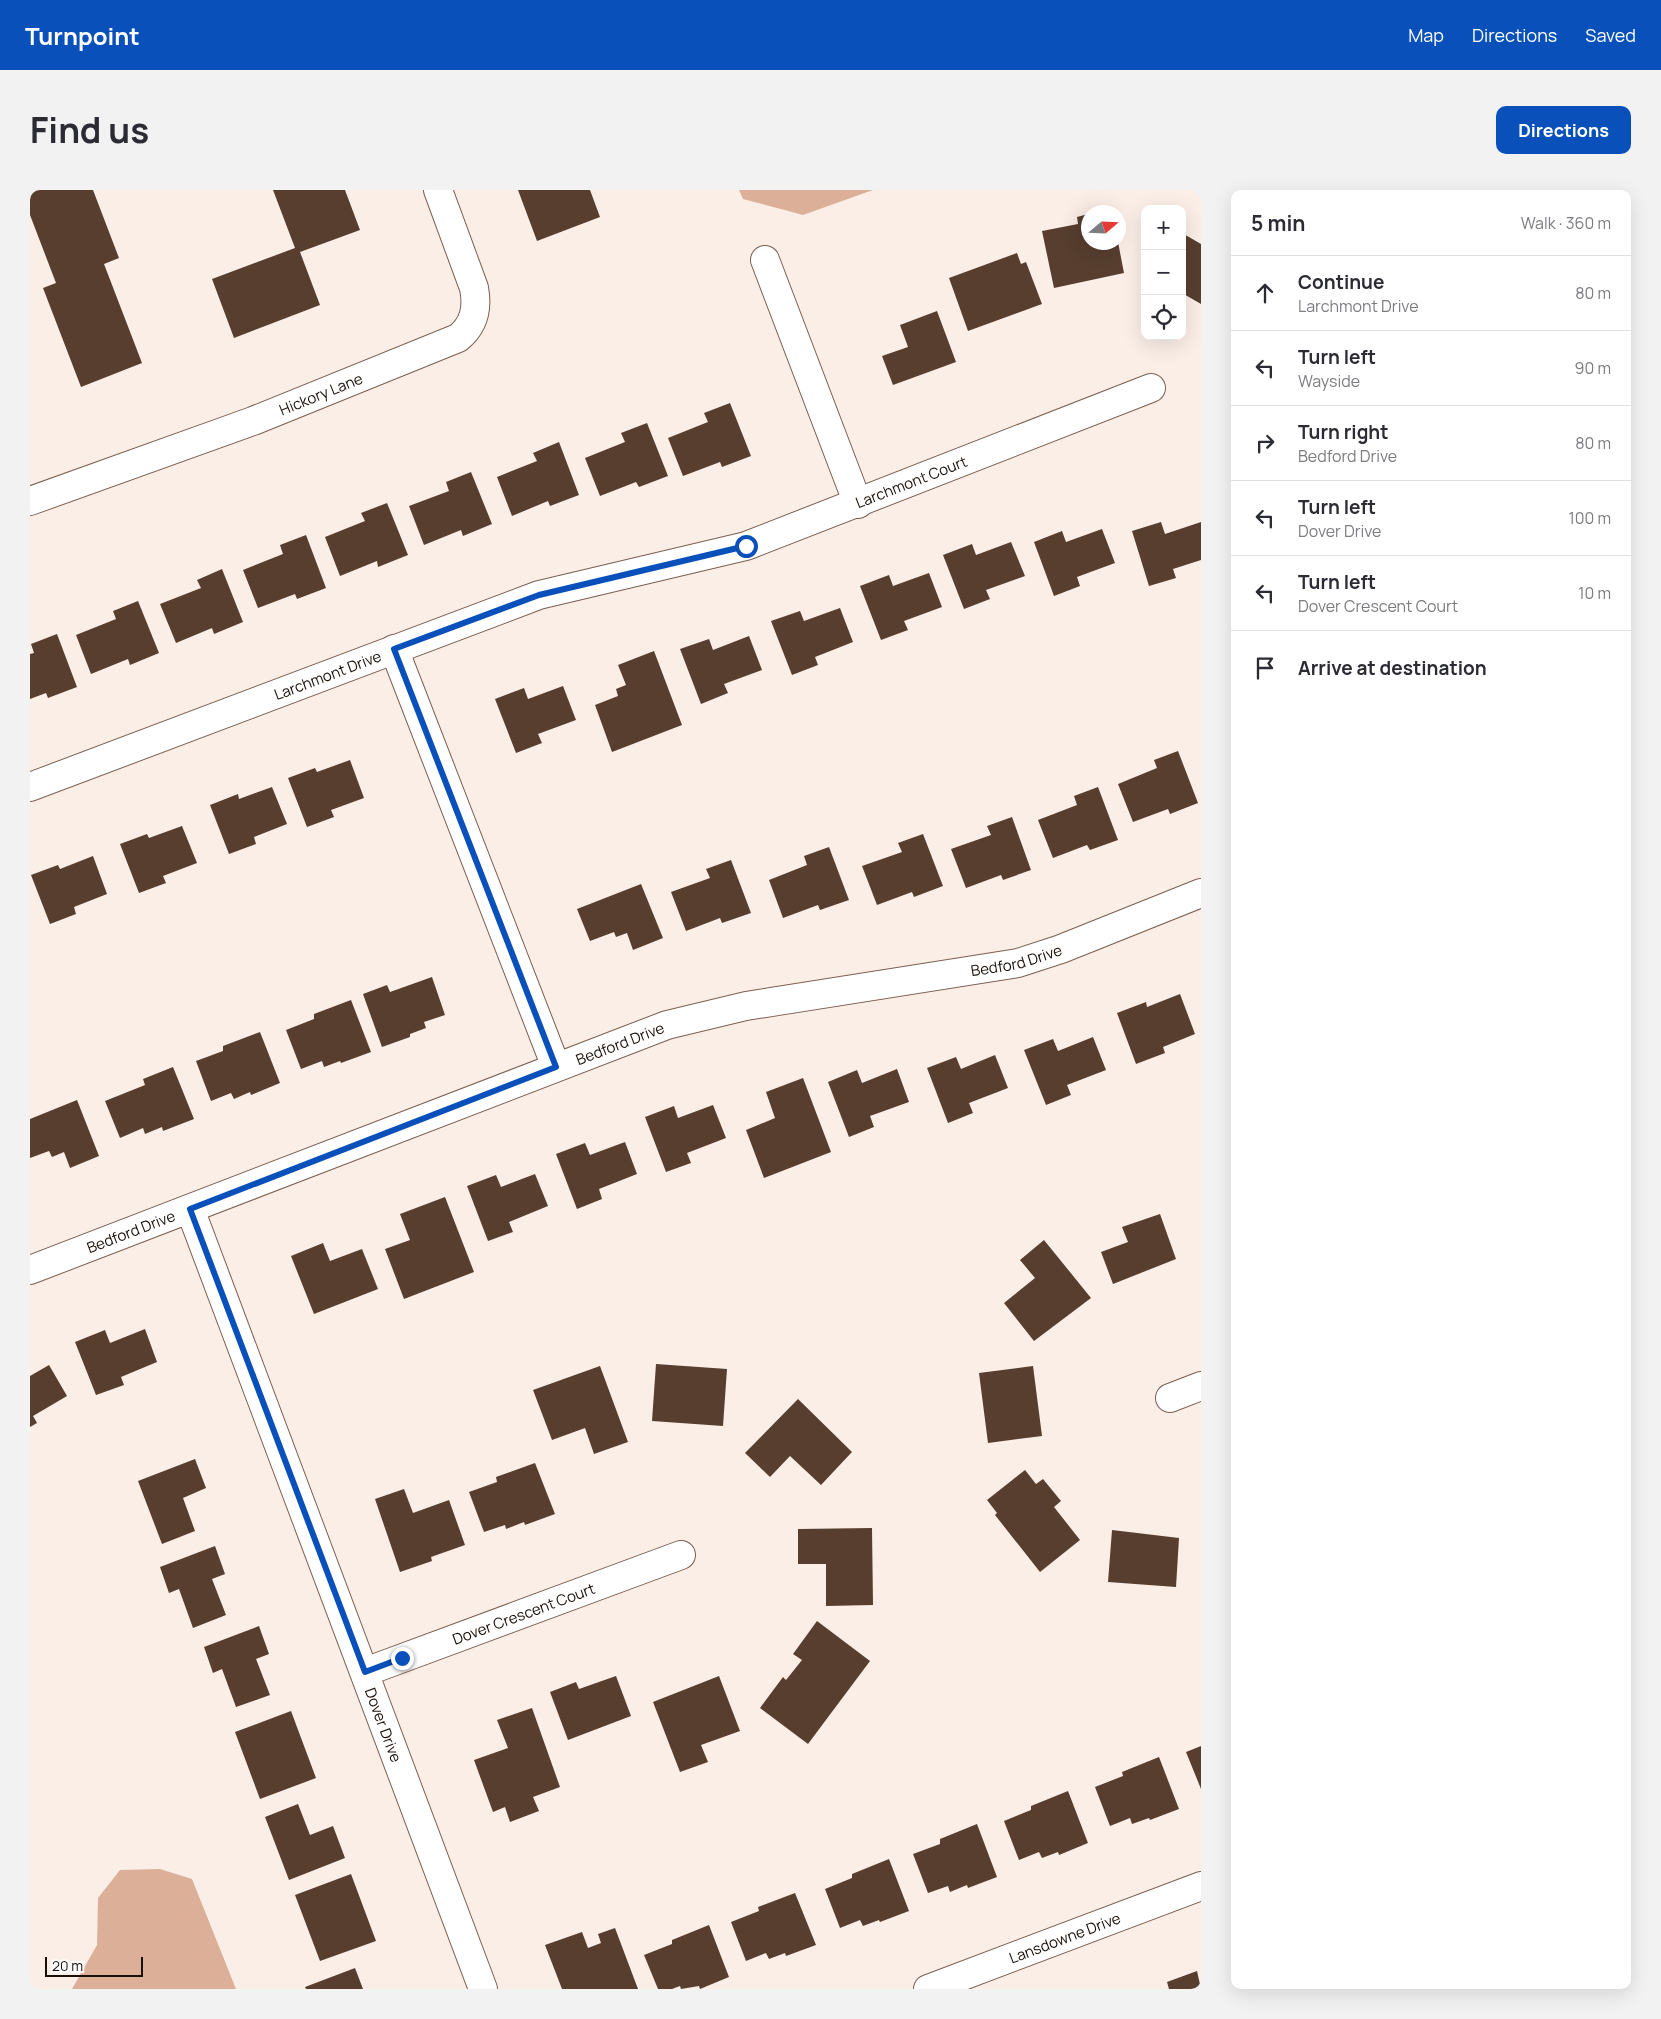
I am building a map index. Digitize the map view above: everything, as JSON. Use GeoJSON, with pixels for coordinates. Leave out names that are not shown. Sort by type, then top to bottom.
{"type":"FeatureCollection","features":[{"type":"Feature","properties":{"kind":"street","name":"Hickory Lane"},"geometry":{"type":"LineString","coordinates":[[30,501],[253,421],[458,338],[466,332],[474,319],[477,302],[474,288],[438,190]]}},
{"type":"Feature","properties":{"kind":"street","name":"Larchmont Court"},"geometry":{"type":"LineString","coordinates":[[765,260],[858,504],[1151,388]]}},
{"type":"Feature","properties":{"kind":"street","name":"Larchmont Drive"},"geometry":{"type":"LineString","coordinates":[[30,787],[539,595],[746,546],[858,504]]}},
{"type":"Feature","properties":{"kind":"street"},"geometry":{"type":"LineString","coordinates":[[394,649],[556,1067]]}},
{"type":"Feature","properties":{"kind":"street","name":"Bedford Drive"},"geometry":{"type":"LineString","coordinates":[[30,1270],[667,1026],[706,1014],[746,1006],[1018,963],[1061,950],[1201,893]]}},
{"type":"Feature","properties":{"kind":"street","name":"Dover Drive"},"geometry":{"type":"LineString","coordinates":[[190,1209],[483,1989]]}},
{"type":"Feature","properties":{"kind":"street"},"geometry":{"type":"LineString","coordinates":[[1170,1398],[1201,1386]]}},
{"type":"Feature","properties":{"kind":"street","name":"Dover Crescent Court"},"geometry":{"type":"LineString","coordinates":[[365,1672],[681,1556]]}},
{"type":"Feature","properties":{"kind":"street","name":"Lansdowne Drive"},"geometry":{"type":"LineString","coordinates":[[928,1989],[1201,1886]]}},
{"type":"Feature","properties":{"kind":"shaded area"},"geometry":{"type":"Polygon","coordinates":[[[739,190],[873,190],[803,215],[743,199],[739,190]]]}},
{"type":"Feature","properties":{"kind":"shaded area"},"geometry":{"type":"Polygon","coordinates":[[[160,1869],[192,1879],[236,1989],[72,1989],[97,1945],[98,1898],[120,1870],[160,1869]]]}},
{"type":"Feature","properties":{"kind":"building"},"geometry":{"type":"Polygon","coordinates":[[[30,190],[93,190],[119,258],[104,264],[142,363],[81,387],[43,288],[56,283],[30,215],[30,190]]]}},
{"type":"Feature","properties":{"kind":"building"},"geometry":{"type":"Polygon","coordinates":[[[273,190],[345,190],[360,230],[300,252],[320,305],[234,338],[212,279],[295,248],[273,190]]]}},
{"type":"Feature","properties":{"kind":"building"},"geometry":{"type":"Polygon","coordinates":[[[518,190],[590,190],[600,217],[537,241],[518,190]]]}},
{"type":"Feature","properties":{"kind":"building"},"geometry":{"type":"Polygon","coordinates":[[[1081,216],[1081,250],[1120,250],[1124,273],[1054,288],[1042,231],[1078,224],[1077,217],[1081,216]]]}},
{"type":"Feature","properties":{"kind":"building"},"geometry":{"type":"Polygon","coordinates":[[[1186,235],[1201,244],[1201,304],[1186,295],[1186,235]]]}},
{"type":"Feature","properties":{"kind":"building"},"geometry":{"type":"Polygon","coordinates":[[[1017,253],[1021,264],[1026,262],[1042,304],[968,331],[949,278],[1017,253]]]}},
{"type":"Feature","properties":{"kind":"building"},"geometry":{"type":"Polygon","coordinates":[[[937,311],[956,362],[893,385],[882,356],[908,347],[900,325],[937,311]]]}},
{"type":"Feature","properties":{"kind":"building"},"geometry":{"type":"Polygon","coordinates":[[[730,403],[751,456],[722,467],[720,462],[683,476],[668,438],[708,422],[704,413],[730,403]]]}},
{"type":"Feature","properties":{"kind":"building"},"geometry":{"type":"Polygon","coordinates":[[[647,423],[668,476],[639,487],[636,482],[600,496],[585,458],[625,442],[621,433],[647,423]]]}},
{"type":"Feature","properties":{"kind":"building"},"geometry":{"type":"Polygon","coordinates":[[[559,442],[579,495],[550,506],[548,501],[512,516],[497,477],[537,461],[533,453],[559,442]]]}},
{"type":"Feature","properties":{"kind":"building"},"geometry":{"type":"Polygon","coordinates":[[[471,472],[492,524],[463,536],[461,530],[424,545],[409,506],[449,491],[446,482],[471,472]]]}},
{"type":"Feature","properties":{"kind":"building"},"geometry":{"type":"Polygon","coordinates":[[[387,503],[408,555],[378,567],[377,561],[340,576],[325,537],[365,521],[361,513],[387,503]]]}},
{"type":"Feature","properties":{"kind":"building"},"geometry":{"type":"Polygon","coordinates":[[[1161,522],[1165,534],[1201,522],[1201,560],[1173,569],[1176,578],[1149,586],[1132,531],[1161,522]]]}},
{"type":"Feature","properties":{"kind":"building"},"geometry":{"type":"Polygon","coordinates":[[[1102,529],[1115,563],[1077,577],[1080,586],[1054,596],[1034,542],[1062,531],[1066,542],[1102,529]]]}},
{"type":"Feature","properties":{"kind":"building"},"geometry":{"type":"Polygon","coordinates":[[[306,535],[326,588],[297,599],[295,594],[258,608],[243,570],[283,554],[280,545],[306,535]]]}},
{"type":"Feature","properties":{"kind":"building"},"geometry":{"type":"Polygon","coordinates":[[[1011,542],[1025,576],[986,590],[990,599],[964,609],[943,555],[972,544],[976,555],[1011,542]]]}},
{"type":"Feature","properties":{"kind":"building"},"geometry":{"type":"Polygon","coordinates":[[[222,569],[243,622],[214,634],[212,628],[176,643],[160,604],[201,588],[197,580],[222,569]]]}},
{"type":"Feature","properties":{"kind":"building"},"geometry":{"type":"Polygon","coordinates":[[[929,573],[942,607],[904,621],[908,630],[881,640],[860,586],[889,575],[893,586],[929,573]]]}},
{"type":"Feature","properties":{"kind":"building"},"geometry":{"type":"Polygon","coordinates":[[[138,601],[159,653],[130,665],[128,659],[91,674],[76,635],[116,619],[113,611],[138,601]]]}},
{"type":"Feature","properties":{"kind":"building"},"geometry":{"type":"Polygon","coordinates":[[[840,608],[853,642],[815,657],[818,665],[792,675],[771,621],[800,611],[804,621],[840,608]]]}},
{"type":"Feature","properties":{"kind":"building"},"geometry":{"type":"Polygon","coordinates":[[[57,634],[77,687],[48,698],[46,693],[30,699],[30,654],[34,653],[31,644],[57,634]]]}},
{"type":"Feature","properties":{"kind":"building"},"geometry":{"type":"Polygon","coordinates":[[[749,636],[762,670],[724,684],[728,693],[701,704],[680,649],[709,639],[713,650],[749,636]]]}},
{"type":"Feature","properties":{"kind":"building"},"geometry":{"type":"Polygon","coordinates":[[[654,651],[682,725],[612,752],[595,705],[618,696],[616,689],[626,685],[618,665],[654,651]]]}},
{"type":"Feature","properties":{"kind":"building"},"geometry":{"type":"Polygon","coordinates":[[[563,686],[576,720],[538,734],[542,743],[516,753],[495,699],[524,688],[528,699],[563,686]]]}},
{"type":"Feature","properties":{"kind":"building"},"geometry":{"type":"Polygon","coordinates":[[[1178,751],[1198,803],[1170,814],[1168,809],[1133,822],[1118,784],[1157,768],[1154,760],[1178,751]]]}},
{"type":"Feature","properties":{"kind":"building"},"geometry":{"type":"Polygon","coordinates":[[[350,760],[364,798],[331,810],[334,817],[307,827],[288,778],[315,768],[317,772],[350,760]]]}},
{"type":"Feature","properties":{"kind":"building"},"geometry":{"type":"Polygon","coordinates":[[[272,787],[287,824],[254,837],[256,844],[229,854],[210,805],[238,794],[239,799],[272,787]]]}},
{"type":"Feature","properties":{"kind":"building"},"geometry":{"type":"Polygon","coordinates":[[[1098,787],[1118,840],[1090,850],[1087,845],[1053,858],[1038,820],[1077,805],[1074,796],[1098,787]]]}},
{"type":"Feature","properties":{"kind":"building"},"geometry":{"type":"Polygon","coordinates":[[[1012,817],[1031,870],[1003,880],[1001,875],[966,888],[951,849],[991,835],[987,826],[1012,817]]]}},
{"type":"Feature","properties":{"kind":"building"},"geometry":{"type":"Polygon","coordinates":[[[182,826],[197,863],[163,876],[166,883],[139,893],[120,844],[147,834],[149,838],[182,826]]]}},
{"type":"Feature","properties":{"kind":"building"},"geometry":{"type":"Polygon","coordinates":[[[923,834],[943,886],[914,897],[912,892],[877,905],[862,866],[902,852],[898,843],[923,834]]]}},
{"type":"Feature","properties":{"kind":"building"},"geometry":{"type":"Polygon","coordinates":[[[829,847],[849,900],[820,910],[818,905],[783,918],[769,880],[807,865],[804,856],[829,847]]]}},
{"type":"Feature","properties":{"kind":"building"},"geometry":{"type":"Polygon","coordinates":[[[93,856],[107,894],[74,907],[76,914],[50,924],[31,875],[58,865],[60,869],[93,856]]]}},
{"type":"Feature","properties":{"kind":"building"},"geometry":{"type":"Polygon","coordinates":[[[731,860],[751,913],[722,923],[720,918],[686,931],[671,892],[710,878],[706,869],[731,860]]]}},
{"type":"Feature","properties":{"kind":"building"},"geometry":{"type":"Polygon","coordinates":[[[641,884],[663,938],[633,950],[627,933],[616,937],[614,932],[590,941],[577,909],[641,884]]]}},
{"type":"Feature","properties":{"kind":"building"},"geometry":{"type":"Polygon","coordinates":[[[432,977],[445,1015],[424,1022],[426,1028],[410,1034],[410,1037],[382,1047],[363,994],[387,985],[390,992],[432,977]]]}},
{"type":"Feature","properties":{"kind":"building"},"geometry":{"type":"Polygon","coordinates":[[[1180,994],[1195,1034],[1163,1047],[1165,1053],[1136,1064],[1117,1013],[1146,1002],[1147,1007],[1180,994]]]}},
{"type":"Feature","properties":{"kind":"building"},"geometry":{"type":"Polygon","coordinates":[[[351,1000],[371,1052],[341,1063],[340,1061],[324,1067],[322,1061],[301,1069],[286,1030],[314,1019],[314,1014],[351,1000]]]}},
{"type":"Feature","properties":{"kind":"building"},"geometry":{"type":"Polygon","coordinates":[[[260,1032],[280,1083],[251,1095],[250,1092],[234,1099],[231,1093],[211,1101],[196,1061],[223,1051],[223,1046],[260,1032]]]}},
{"type":"Feature","properties":{"kind":"building"},"geometry":{"type":"Polygon","coordinates":[[[1093,1037],[1106,1070],[1067,1085],[1071,1095],[1046,1105],[1024,1050],[1053,1039],[1058,1051],[1093,1037]]]}},
{"type":"Feature","properties":{"kind":"building"},"geometry":{"type":"Polygon","coordinates":[[[995,1055],[1008,1088],[969,1103],[973,1113],[948,1123],[927,1068],[956,1057],[961,1069],[995,1055]]]}},
{"type":"Feature","properties":{"kind":"building"},"geometry":{"type":"Polygon","coordinates":[[[173,1067],[194,1119],[163,1131],[162,1127],[145,1134],[143,1128],[120,1138],[105,1101],[145,1085],[143,1079],[173,1067]]]}},
{"type":"Feature","properties":{"kind":"building"},"geometry":{"type":"Polygon","coordinates":[[[897,1069],[909,1102],[870,1116],[874,1127],[849,1137],[828,1082],[857,1070],[862,1083],[897,1069]]]}},
{"type":"Feature","properties":{"kind":"building"},"geometry":{"type":"Polygon","coordinates":[[[803,1078],[831,1152],[764,1178],[746,1130],[775,1118],[766,1092],[803,1078]]]}},
{"type":"Feature","properties":{"kind":"building"},"geometry":{"type":"Polygon","coordinates":[[[77,1100],[99,1156],[70,1168],[64,1152],[52,1157],[49,1151],[30,1158],[30,1119],[77,1100]]]}},
{"type":"Feature","properties":{"kind":"building"},"geometry":{"type":"Polygon","coordinates":[[[713,1105],[726,1138],[687,1153],[691,1163],[666,1172],[645,1117],[674,1106],[678,1118],[713,1105]]]}},
{"type":"Feature","properties":{"kind":"building"},"geometry":{"type":"Polygon","coordinates":[[[625,1142],[637,1174],[599,1189],[602,1199],[577,1209],[556,1154],[585,1143],[590,1155],[625,1142]]]}},
{"type":"Feature","properties":{"kind":"building"},"geometry":{"type":"Polygon","coordinates":[[[535,1174],[548,1206],[509,1222],[513,1232],[488,1241],[467,1186],[496,1175],[501,1187],[535,1174]]]}},
{"type":"Feature","properties":{"kind":"building"},"geometry":{"type":"Polygon","coordinates":[[[445,1197],[474,1272],[404,1299],[385,1249],[410,1240],[400,1214],[445,1197]]]}},
{"type":"Feature","properties":{"kind":"building"},"geometry":{"type":"Polygon","coordinates":[[[1160,1214],[1176,1259],[1113,1284],[1101,1252],[1128,1242],[1122,1227],[1160,1214]]]}},
{"type":"Feature","properties":{"kind":"building"},"geometry":{"type":"Polygon","coordinates":[[[1044,1240],[1091,1298],[1034,1341],[1004,1303],[1035,1278],[1020,1260],[1044,1240]]]}},
{"type":"Feature","properties":{"kind":"building"},"geometry":{"type":"Polygon","coordinates":[[[323,1243],[330,1261],[362,1249],[378,1289],[314,1314],[291,1256],[323,1243]]]}},
{"type":"Feature","properties":{"kind":"building"},"geometry":{"type":"Polygon","coordinates":[[[145,1329],[157,1362],[121,1377],[124,1385],[96,1395],[75,1342],[105,1330],[110,1343],[145,1329]]]}},
{"type":"Feature","properties":{"kind":"building"},"geometry":{"type":"Polygon","coordinates":[[[656,1364],[727,1369],[723,1426],[652,1421],[656,1364]]]}},
{"type":"Feature","properties":{"kind":"building"},"geometry":{"type":"Polygon","coordinates":[[[49,1365],[67,1396],[33,1416],[37,1423],[30,1427],[30,1376],[49,1365]]]}},
{"type":"Feature","properties":{"kind":"building"},"geometry":{"type":"Polygon","coordinates":[[[600,1366],[628,1442],[594,1454],[585,1428],[552,1440],[533,1390],[600,1366]]]}},
{"type":"Feature","properties":{"kind":"building"},"geometry":{"type":"Polygon","coordinates":[[[1033,1366],[1042,1436],[988,1443],[979,1373],[1033,1366]]]}},
{"type":"Feature","properties":{"kind":"building"},"geometry":{"type":"Polygon","coordinates":[[[798,1399],[852,1452],[821,1485],[790,1456],[770,1477],[745,1453],[798,1399]]]}},
{"type":"Feature","properties":{"kind":"building"},"geometry":{"type":"Polygon","coordinates":[[[195,1459],[206,1488],[183,1498],[195,1531],[162,1544],[138,1481],[195,1459]]]}},
{"type":"Feature","properties":{"kind":"building"},"geometry":{"type":"Polygon","coordinates":[[[535,1463],[555,1514],[525,1525],[524,1522],[506,1529],[505,1525],[484,1532],[469,1492],[497,1482],[496,1477],[535,1463]]]}},
{"type":"Feature","properties":{"kind":"building"},"geometry":{"type":"Polygon","coordinates":[[[1025,1470],[1036,1484],[1043,1479],[1061,1501],[1054,1507],[1080,1540],[1040,1572],[995,1515],[997,1513],[987,1500],[1025,1470]]]}},
{"type":"Feature","properties":{"kind":"building"},"geometry":{"type":"Polygon","coordinates":[[[404,1489],[413,1513],[449,1500],[465,1545],[431,1557],[432,1561],[400,1572],[375,1499],[404,1489]]]}},
{"type":"Feature","properties":{"kind":"building"},"geometry":{"type":"Polygon","coordinates":[[[872,1528],[873,1605],[826,1606],[826,1564],[798,1564],[798,1529],[872,1528]]]}},
{"type":"Feature","properties":{"kind":"building"},"geometry":{"type":"Polygon","coordinates":[[[1112,1530],[1179,1538],[1176,1587],[1108,1582],[1112,1530]]]}},
{"type":"Feature","properties":{"kind":"building"},"geometry":{"type":"Polygon","coordinates":[[[215,1546],[225,1574],[212,1579],[226,1615],[193,1628],[179,1589],[169,1593],[160,1567],[215,1546]]]}},
{"type":"Feature","properties":{"kind":"building"},"geometry":{"type":"Polygon","coordinates":[[[817,1621],[870,1661],[808,1744],[760,1708],[783,1677],[786,1680],[802,1660],[793,1654],[817,1621]]]}},
{"type":"Feature","properties":{"kind":"building"},"geometry":{"type":"Polygon","coordinates":[[[259,1626],[269,1654],[256,1659],[270,1695],[236,1707],[222,1669],[213,1673],[204,1647],[259,1626]]]}},
{"type":"Feature","properties":{"kind":"building"},"geometry":{"type":"Polygon","coordinates":[[[616,1676],[631,1716],[568,1740],[550,1692],[576,1682],[579,1689],[616,1676]]]}},
{"type":"Feature","properties":{"kind":"building"},"geometry":{"type":"Polygon","coordinates":[[[719,1676],[740,1731],[701,1745],[708,1762],[680,1772],[653,1702],[719,1676]]]}},
{"type":"Feature","properties":{"kind":"building"},"geometry":{"type":"Polygon","coordinates":[[[532,1708],[560,1787],[533,1797],[539,1811],[510,1822],[505,1807],[493,1812],[474,1760],[508,1748],[497,1720],[532,1708]]]}},
{"type":"Feature","properties":{"kind":"building"},"geometry":{"type":"Polygon","coordinates":[[[291,1711],[316,1778],[260,1799],[235,1732],[291,1711]]]}},
{"type":"Feature","properties":{"kind":"building"},"geometry":{"type":"Polygon","coordinates":[[[1201,1746],[1201,1789],[1186,1752],[1201,1746]]]}},
{"type":"Feature","properties":{"kind":"building"},"geometry":{"type":"Polygon","coordinates":[[[1159,1757],[1179,1809],[1150,1820],[1149,1818],[1132,1824],[1130,1818],[1110,1826],[1095,1787],[1123,1776],[1122,1772],[1159,1757]]]}},
{"type":"Feature","properties":{"kind":"building"},"geometry":{"type":"Polygon","coordinates":[[[1068,1791],[1088,1843],[1059,1855],[1058,1852],[1042,1858],[1039,1852],[1019,1860],[1004,1821],[1031,1810],[1031,1806],[1068,1791]]]}},
{"type":"Feature","properties":{"kind":"building"},"geometry":{"type":"Polygon","coordinates":[[[298,1804],[310,1835],[333,1826],[345,1858],[289,1880],[265,1817],[298,1804]]]}},
{"type":"Feature","properties":{"kind":"building"},"geometry":{"type":"Polygon","coordinates":[[[977,1824],[997,1877],[968,1888],[967,1885],[950,1892],[948,1886],[928,1893],[913,1854],[940,1844],[940,1839],[977,1824]]]}},
{"type":"Feature","properties":{"kind":"building"},"geometry":{"type":"Polygon","coordinates":[[[889,1859],[909,1911],[880,1922],[879,1920],[863,1926],[860,1920],[840,1928],[825,1889],[852,1878],[852,1874],[889,1859]]]}},
{"type":"Feature","properties":{"kind":"building"},"geometry":{"type":"Polygon","coordinates":[[[351,1874],[376,1941],[320,1961],[295,1895],[351,1874]]]}},
{"type":"Feature","properties":{"kind":"building"},"geometry":{"type":"Polygon","coordinates":[[[795,1893],[816,1945],[786,1956],[785,1953],[769,1959],[766,1953],[746,1961],[731,1922],[759,1911],[758,1907],[795,1893]]]}},
{"type":"Feature","properties":{"kind":"building"},"geometry":{"type":"Polygon","coordinates":[[[709,1925],[729,1977],[700,1989],[699,1986],[681,1989],[680,1986],[672,1989],[658,1989],[644,1955],[672,1944],[672,1940],[709,1925]]]}},
{"type":"Feature","properties":{"kind":"building"},"geometry":{"type":"Polygon","coordinates":[[[615,1928],[638,1989],[562,1989],[545,1945],[582,1932],[588,1948],[601,1943],[598,1934],[615,1928]]]}},
{"type":"Feature","properties":{"kind":"building"},"geometry":{"type":"Polygon","coordinates":[[[355,1968],[363,1989],[306,1989],[305,1987],[355,1968]]]}},
{"type":"Feature","properties":{"kind":"building"},"geometry":{"type":"Polygon","coordinates":[[[1197,1971],[1201,1989],[1169,1989],[1167,1982],[1197,1971]]]}},
{"type":"Feature","properties":{"kind":"route"},"geometry":{"type":"LineString","coordinates":[[402,1658],[365,1672],[190,1209],[556,1067],[394,649],[539,595],[746,546]]}}]}
